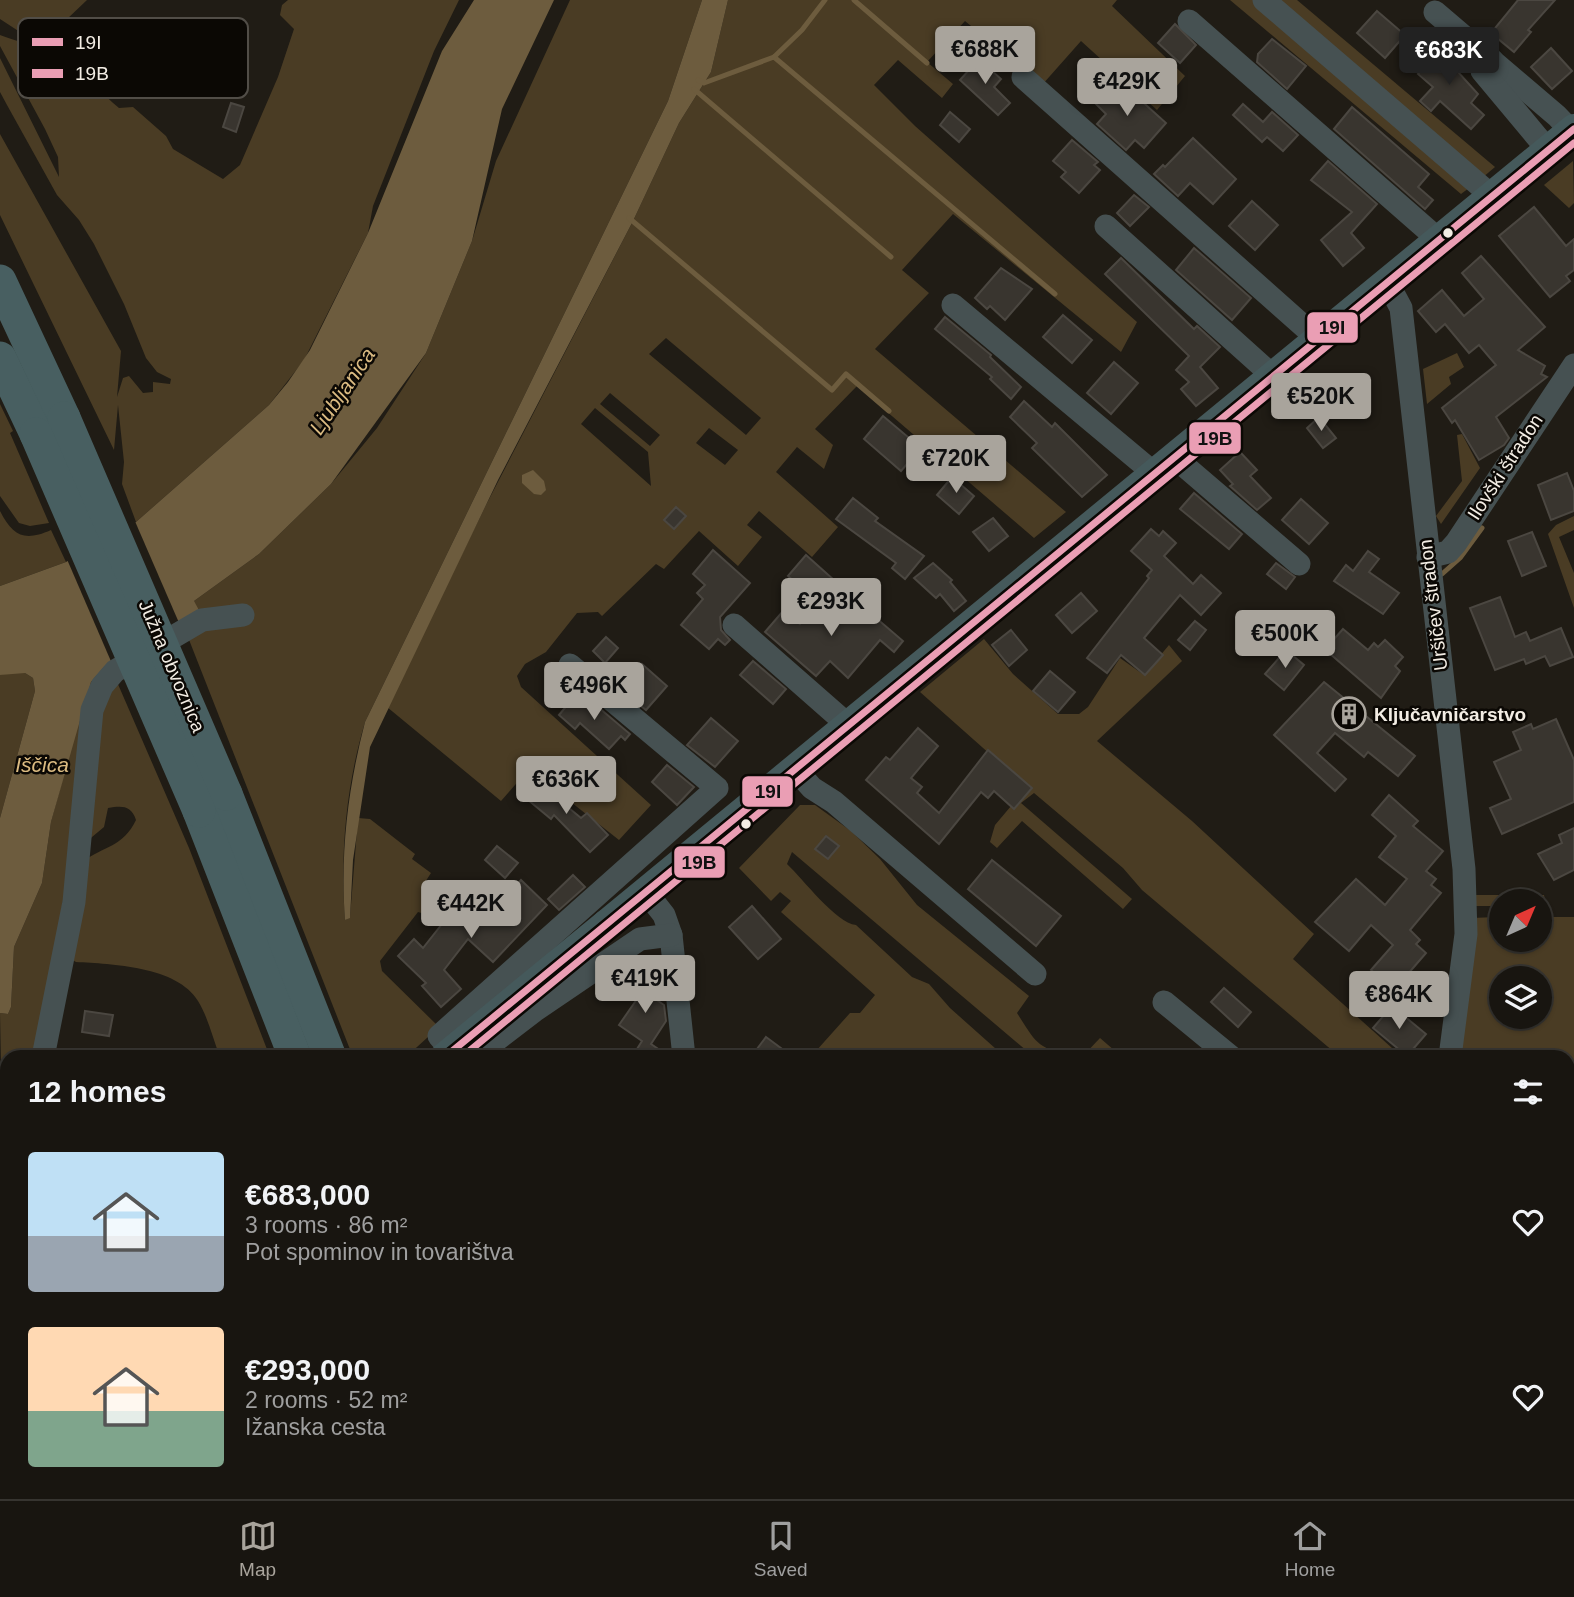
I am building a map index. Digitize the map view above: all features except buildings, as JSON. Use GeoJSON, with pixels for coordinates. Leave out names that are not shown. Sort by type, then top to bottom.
{"type":"FeatureCollection","features":[{"type":"Feature","properties":{"kind":"highway","name":"Južna obvoznica"},"geometry":{"type":"LineString","coordinates":[[0,281],[64,418],[212,803],[293,1050]]}},
{"type":"Feature","properties":{"kind":"highway","name":"Južna obvoznica"},"geometry":{"type":"LineString","coordinates":[[0,358],[327,1050]]}},
{"type":"Feature","properties":{"kind":"main road"},"geometry":{"type":"LineString","coordinates":[[453,1050],[1572,130]]}},
{"type":"Feature","properties":{"kind":"street"},"geometry":{"type":"LineString","coordinates":[[1264,0],[1492,196]]}},
{"type":"Feature","properties":{"kind":"street"},"geometry":{"type":"LineString","coordinates":[[1435,12],[1572,130]]}},
{"type":"Feature","properties":{"kind":"street"},"geometry":{"type":"LineString","coordinates":[[1189,21],[1439,240]]}},
{"type":"Feature","properties":{"kind":"street"},"geometry":{"type":"LineString","coordinates":[[1492,60],[1482,71],[1548,150]]}},
{"type":"Feature","properties":{"kind":"street"},"geometry":{"type":"LineString","coordinates":[[1023,77],[1318,339]]}},
{"type":"Feature","properties":{"kind":"street"},"geometry":{"type":"LineString","coordinates":[[1106,226],[1273,376]]}},
{"type":"Feature","properties":{"kind":"street","name":"Uršičev štradon"},"geometry":{"type":"LineString","coordinates":[[1387,282],[1401,308],[1466,911],[1451,1050]]}},
{"type":"Feature","properties":{"kind":"street"},"geometry":{"type":"LineString","coordinates":[[953,304],[1299,565]]}},
{"type":"Feature","properties":{"kind":"street","name":"Ilovški štradon"},"geometry":{"type":"LineString","coordinates":[[1428,557],[1448,552],[1456,543],[1574,365]]}},
{"type":"Feature","properties":{"kind":"street"},"geometry":{"type":"LineString","coordinates":[[44,1050],[74,902],[92,710],[102,685],[115,671],[202,620],[243,615]]}},
{"type":"Feature","properties":{"kind":"street"},"geometry":{"type":"LineString","coordinates":[[734,625],[848,725]]}},
{"type":"Feature","properties":{"kind":"street"},"geometry":{"type":"LineString","coordinates":[[451,1050],[439,1036],[717,788],[570,664]]}},
{"type":"Feature","properties":{"kind":"street"},"geometry":{"type":"LineString","coordinates":[[795,769],[812,788],[834,802],[1035,974]]}},
{"type":"Feature","properties":{"kind":"street"},"geometry":{"type":"LineString","coordinates":[[670,831],[689,856]]}},
{"type":"Feature","properties":{"kind":"street"},"geometry":{"type":"LineString","coordinates":[[646,892],[664,915],[671,935],[683,1050]]}},
{"type":"Feature","properties":{"kind":"street"},"geometry":{"type":"LineString","coordinates":[[483,1050],[534,1011],[640,939],[671,935]]}},
{"type":"Feature","properties":{"kind":"street"},"geometry":{"type":"LineString","coordinates":[[1164,1002],[1222,1050]]}},
{"type":"Feature","properties":{"kind":"shaded area"},"geometry":{"type":"Polygon","coordinates":[[[0,0],[87,0],[68,18],[18,18],[18,31],[0,19],[0,0]]]}},
{"type":"Feature","properties":{"kind":"shaded area"},"geometry":{"type":"Polygon","coordinates":[[[288,0],[459,0],[434,51],[373,206],[368,233],[304,360],[269,405],[136,522],[122,484],[124,462],[118,405],[114,450],[0,215],[0,134],[121,351],[117,397],[123,378],[129,376],[143,393],[153,392],[153,382],[170,384],[171,379],[157,372],[146,358],[124,304],[94,244],[79,220],[57,195],[0,92],[0,58],[59,177],[58,157],[28,98],[108,98],[119,108],[133,107],[166,136],[173,149],[223,179],[240,165],[278,77],[294,29],[280,15],[282,5],[288,0]]]}},
{"type":"Feature","properties":{"kind":"shaded area"},"geometry":{"type":"Polygon","coordinates":[[[570,0],[702,0],[668,101],[365,722],[353,771],[346,820],[343,870],[345,920],[350,917],[358,818],[370,819],[415,854],[412,859],[431,873],[422,887],[442,904],[431,916],[418,912],[380,961],[382,971],[439,1027],[414,1050],[350,1050],[184,627],[194,601],[259,554],[331,484],[377,428],[426,353],[472,241],[496,161],[570,0]]]}},
{"type":"Feature","properties":{"kind":"shaded area"},"geometry":{"type":"Polygon","coordinates":[[[728,0],[1117,0],[1112,6],[1185,76],[1157,110],[1081,41],[1042,85],[965,21],[927,62],[953,84],[942,98],[898,60],[874,85],[915,126],[1137,322],[1121,352],[953,214],[902,270],[929,293],[875,349],[1066,512],[1034,538],[857,386],[815,429],[833,445],[824,469],[797,447],[776,472],[838,527],[812,557],[759,511],[747,525],[762,537],[738,566],[699,531],[664,569],[656,564],[602,616],[598,612],[577,613],[546,652],[525,664],[517,676],[521,687],[651,805],[619,840],[529,769],[501,801],[387,707],[486,505],[633,221],[679,123],[711,72],[728,0]],[[666,338],[649,354],[746,435],[761,418],[666,338]],[[610,393],[600,404],[650,446],[660,435],[610,393]],[[595,408],[581,424],[651,486],[648,452],[595,408]],[[709,428],[696,443],[725,465],[738,450],[709,428]]]}},
{"type":"Feature","properties":{"kind":"shaded area"},"geometry":{"type":"Polygon","coordinates":[[[1230,0],[1255,0],[1473,185],[1461,194],[1230,0]]]}},
{"type":"Feature","properties":{"kind":"shaded area"},"geometry":{"type":"Polygon","coordinates":[[[1272,0],[1297,0],[1495,167],[1482,178],[1272,0]]]}},
{"type":"Feature","properties":{"kind":"shaded area"},"geometry":{"type":"Polygon","coordinates":[[[0,35],[18,41],[18,79],[0,46],[0,35]]]}},
{"type":"Feature","properties":{"kind":"shaded area"},"geometry":{"type":"Polygon","coordinates":[[[1573,161],[1574,203],[1569,208],[1544,185],[1573,161]]]}},
{"type":"Feature","properties":{"kind":"shaded area"},"geometry":{"type":"Polygon","coordinates":[[[1457,353],[1464,367],[1449,377],[1451,384],[1427,404],[1423,369],[1457,353]]]}},
{"type":"Feature","properties":{"kind":"shaded area"},"geometry":{"type":"Polygon","coordinates":[[[0,404],[49,523],[30,526],[19,523],[0,496],[0,404]]]}},
{"type":"Feature","properties":{"kind":"shaded area"},"geometry":{"type":"Polygon","coordinates":[[[1462,434],[1480,468],[1441,524],[1436,516],[1462,481],[1457,435],[1462,434]]]}},
{"type":"Feature","properties":{"kind":"shaded area"},"geometry":{"type":"Polygon","coordinates":[[[0,511],[10,526],[20,534],[33,536],[51,530],[66,562],[0,586],[0,511]]]}},
{"type":"Feature","properties":{"kind":"shaded area"},"geometry":{"type":"Polygon","coordinates":[[[1574,516],[1574,530],[1559,537],[1574,573],[1574,608],[1548,534],[1556,525],[1574,516]]]}},
{"type":"Feature","properties":{"kind":"shaded area"},"geometry":{"type":"Polygon","coordinates":[[[984,639],[1013,674],[1058,714],[1079,714],[1088,707],[1120,658],[1144,675],[1169,645],[1182,661],[1097,741],[1192,821],[1314,934],[1293,959],[1394,1050],[1332,1050],[1142,890],[1123,868],[1034,793],[1021,803],[1132,899],[1123,909],[1022,821],[997,848],[990,842],[995,825],[1027,787],[920,692],[984,639]]]}},
{"type":"Feature","properties":{"kind":"shaded area"},"geometry":{"type":"Polygon","coordinates":[[[110,663],[76,829],[37,1045],[33,1050],[1,1050],[0,1013],[8,1014],[11,1007],[14,947],[42,883],[51,822],[91,682],[110,663]]]}},
{"type":"Feature","properties":{"kind":"shaded area"},"geometry":{"type":"Polygon","coordinates":[[[10,672],[25,673],[33,678],[35,691],[0,818],[0,675],[10,672]]]}},
{"type":"Feature","properties":{"kind":"shaded area"},"geometry":{"type":"Polygon","coordinates":[[[114,675],[189,848],[267,1050],[218,1050],[198,1001],[188,989],[175,980],[142,969],[76,962],[69,958],[82,862],[119,841],[136,820],[125,808],[108,808],[104,827],[86,842],[90,734],[114,675]]]}},
{"type":"Feature","properties":{"kind":"shaded area"},"geometry":{"type":"Polygon","coordinates":[[[800,805],[815,805],[851,831],[880,859],[917,905],[1029,996],[1017,1013],[1035,1039],[1051,1050],[1026,1050],[792,852],[787,864],[830,909],[856,925],[912,977],[929,984],[950,1008],[997,1050],[817,1050],[850,1013],[860,1013],[875,995],[781,912],[791,901],[780,892],[771,901],[739,868],[800,805]]]}},
{"type":"Feature","properties":{"kind":"shaded area"},"geometry":{"type":"Polygon","coordinates":[[[1471,895],[1489,895],[1489,906],[1471,906],[1471,895]]]}},
{"type":"Feature","properties":{"kind":"shaded area"},"geometry":{"type":"Polygon","coordinates":[[[1489,917],[1489,952],[1552,952],[1552,917],[1574,917],[1574,1050],[1458,1050],[1472,918],[1489,917]]]}},
{"type":"Feature","properties":{"kind":"shaded area"},"geometry":{"type":"Polygon","coordinates":[[[1100,1038],[1114,1050],[1089,1050],[1100,1038]]]}},
{"type":"Feature","properties":{"kind":"water"},"geometry":{"type":"Polygon","coordinates":[[[474,0],[554,0],[502,109],[472,241],[426,353],[331,484],[259,554],[194,601],[201,614],[105,666],[91,682],[51,822],[42,883],[14,947],[11,1007],[8,1014],[0,1013],[0,818],[35,691],[33,678],[25,673],[0,675],[0,586],[66,562],[136,522],[269,405],[288,382],[310,350],[368,233],[442,51],[474,0]]]}},
{"type":"Feature","properties":{"kind":"water"},"geometry":{"type":"Polygon","coordinates":[[[702,0],[728,0],[711,72],[679,123],[633,221],[498,480],[370,747],[353,860],[350,918],[345,920],[347,820],[365,722],[668,101],[702,0]]]}},
{"type":"Feature","properties":{"kind":"water"},"geometry":{"type":"Polygon","coordinates":[[[533,470],[544,481],[546,490],[541,495],[534,494],[522,483],[522,475],[533,470]]]}},
{"type":"Feature","properties":{"kind":"pier"},"geometry":{"type":"Polygon","coordinates":[[[134,519],[183,632],[113,666],[66,557],[134,519]]]}},
{"type":"Feature","properties":{"kind":"waterway"},"geometry":{"type":"LineString","coordinates":[[698,80],[704,83],[774,57],[802,30],[825,0]]}},
{"type":"Feature","properties":{"kind":"waterway"},"geometry":{"type":"LineString","coordinates":[[854,0],[927,63]]}},
{"type":"Feature","properties":{"kind":"waterway"},"geometry":{"type":"LineString","coordinates":[[774,57],[1055,294]]}},
{"type":"Feature","properties":{"kind":"waterway"},"geometry":{"type":"LineString","coordinates":[[694,89],[891,257]]}},
{"type":"Feature","properties":{"kind":"waterway"},"geometry":{"type":"LineString","coordinates":[[629,218],[832,390],[846,374],[889,411]]}},
{"type":"Feature","properties":{"kind":"waterway"},"geometry":{"type":"LineString","coordinates":[[1442,574],[1460,558],[1482,528]]}},
{"type":"Feature","properties":{"kind":"transit line","name":"19I"},"geometry":{"type":"LineString","coordinates":[[454,1050],[1574,129]]}},
{"type":"Feature","properties":{"kind":"transit line","name":"19B"},"geometry":{"type":"LineString","coordinates":[[471,1050],[1574,143]]}},
{"type":"Feature","properties":{"kind":"place","name":"Ključavničarstvo"},"geometry":{"type":"Point","coordinates":[1349,714]}},
{"type":"Feature","properties":{"kind":"water label","name":"Ljubljanica"},"geometry":{"type":"Point","coordinates":[342,391]}},
{"type":"Feature","properties":{"kind":"water label","name":"Iščica"},"geometry":{"type":"Point","coordinates":[42,764]}}]}
